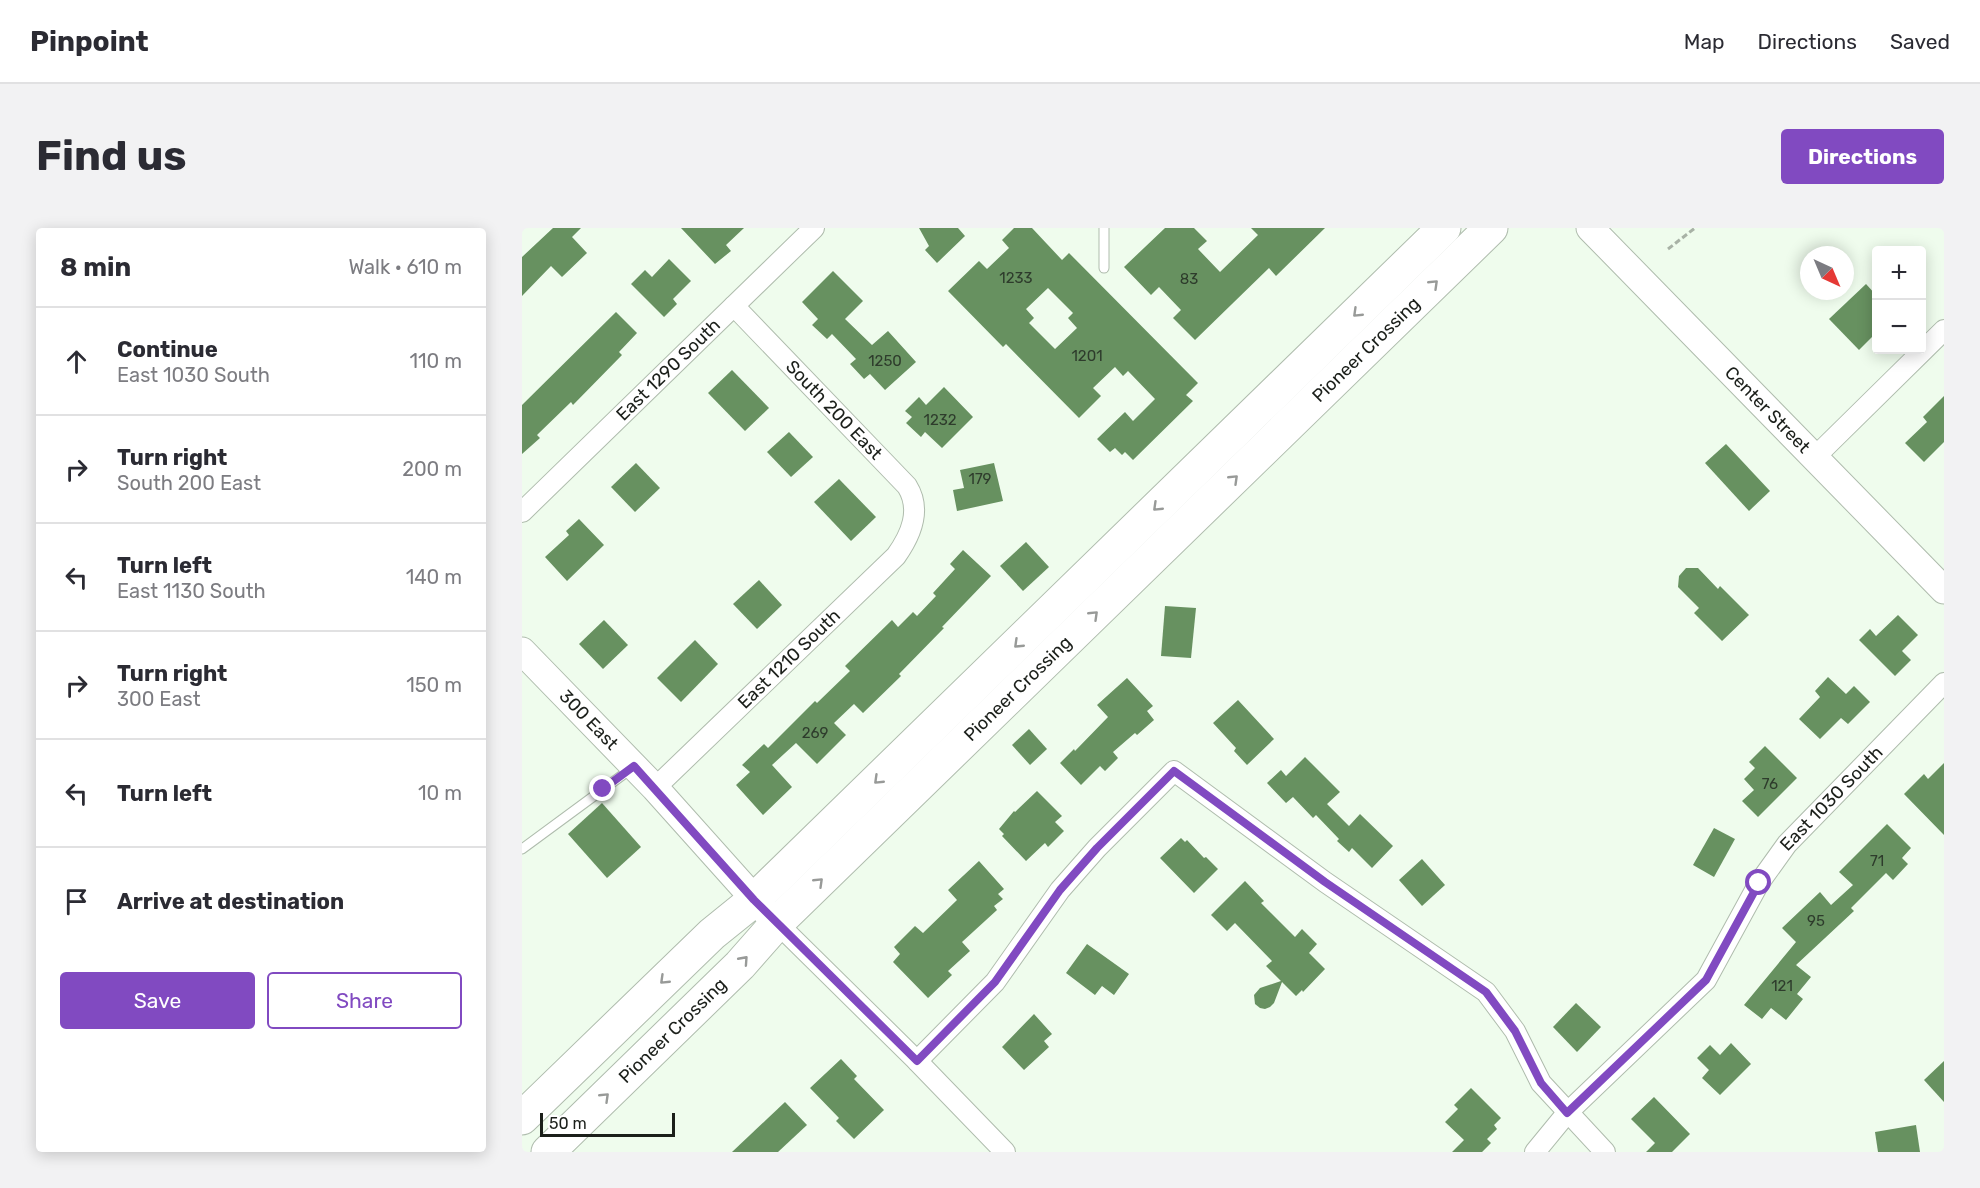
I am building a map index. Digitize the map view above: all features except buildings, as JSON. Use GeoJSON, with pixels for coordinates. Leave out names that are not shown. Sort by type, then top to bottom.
{"type":"FeatureCollection","features":[{"type":"Feature","properties":{"kind":"highway","name":"Pioneer Crossing"},"geometry":{"type":"LineString","coordinates":[[522,1118],[712,933],[754,900],[1444,228]]}},
{"type":"Feature","properties":{"kind":"highway","name":"Pioneer Crossing"},"geometry":{"type":"LineString","coordinates":[[548,1152],[740,965],[777,923],[1491,228]]}},
{"type":"Feature","properties":{"kind":"street","name":"East 1290 South"},"geometry":{"type":"LineString","coordinates":[[522,512],[814,228]]}},
{"type":"Feature","properties":{"kind":"street","name":"Center Street"},"geometry":{"type":"LineString","coordinates":[[1590,228],[1944,590]]}},
{"type":"Feature","properties":{"kind":"street","name":"South 200 East"},"geometry":{"type":"LineString","coordinates":[[734,306],[907,486],[914,503],[913,523]]}},
{"type":"Feature","properties":{"kind":"street"},"geometry":{"type":"LineString","coordinates":[[1814,458],[1944,330]]}},
{"type":"Feature","properties":{"kind":"street","name":"East 1210 South"},"geometry":{"type":"LineString","coordinates":[[655,788],[896,556],[907,540],[913,523]]}},
{"type":"Feature","properties":{"kind":"street","name":"300 East"},"geometry":{"type":"LineString","coordinates":[[522,651],[655,788],[754,900],[917,1061],[1005,1152]]}},
{"type":"Feature","properties":{"kind":"street","name":"East 1030 South"},"geometry":{"type":"LineString","coordinates":[[1535,1152],[1567,1113],[1706,980],[1759,883],[1787,844],[1944,683]]}},
{"type":"Feature","properties":{"kind":"street"},"geometry":{"type":"LineString","coordinates":[[917,1061],[995,982],[1060,890],[1097,848],[1174,771],[1325,882],[1486,992],[1515,1031],[1541,1083],[1605,1152]]}},
{"type":"Feature","properties":{"kind":"lane"},"geometry":{"type":"LineString","coordinates":[[1104,228],[1104,268]]}},
{"type":"Feature","properties":{"kind":"lane"},"geometry":{"type":"LineString","coordinates":[[522,849],[634,766]]}},
{"type":"Feature","properties":{"kind":"path"},"geometry":{"type":"LineString","coordinates":[[1668,249],[1695,228]]}},
{"type":"Feature","properties":{"kind":"route"},"geometry":{"type":"LineString","coordinates":[[603,789],[634,766],[754,900],[917,1061],[995,982],[1060,890],[1097,848],[1174,771],[1325,882],[1486,992],[1515,1031],[1541,1083],[1567,1113],[1706,980],[1759,883]]}}]}
